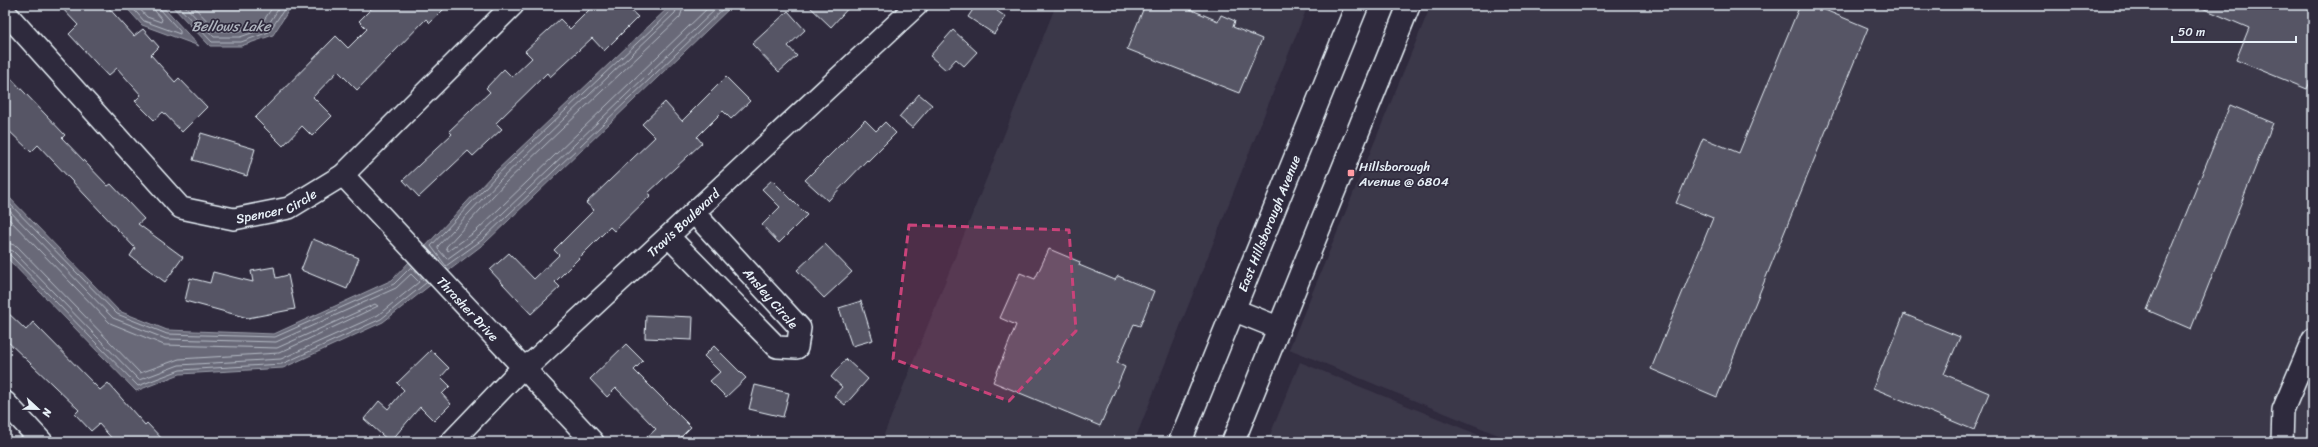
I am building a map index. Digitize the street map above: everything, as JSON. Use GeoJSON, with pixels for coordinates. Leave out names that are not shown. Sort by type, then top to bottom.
{"type":"FeatureCollection","features":[{"type":"Feature","properties":{"kind":"main road","name":"East Hillsborough Avenue"},"geometry":{"type":"LineString","coordinates":[[1180,442],[1357,5]]}},
{"type":"Feature","properties":{"kind":"main road"},"geometry":{"type":"LineString","coordinates":[[1233,442],[1409,5]]}},
{"type":"Feature","properties":{"kind":"main road"},"geometry":{"type":"LineString","coordinates":[[1234,310],[1279,328]]}},
{"type":"Feature","properties":{"kind":"street","name":"Spencer Circle"},"geometry":{"type":"LineString","coordinates":[[5,12],[181,208],[234,220],[289,208],[343,175],[513,5]]}},
{"type":"Feature","properties":{"kind":"street","name":"Travis Boulevard"},"geometry":{"type":"LineString","coordinates":[[451,442],[524,366],[534,361],[669,237],[917,5]]}},
{"type":"Feature","properties":{"kind":"street","name":"Thrasher Drive"},"geometry":{"type":"LineString","coordinates":[[343,175],[524,366],[593,442]]}},
{"type":"Feature","properties":{"kind":"street","name":"Ansley Circle"},"geometry":{"type":"LineString","coordinates":[[669,237],[777,347],[796,348],[800,328],[694,213]]}},
{"type":"Feature","properties":{"kind":"street"},"geometry":{"type":"LineString","coordinates":[[2282,442],[2283,410],[2313,339]]}},
{"type":"Feature","properties":{"kind":"street"},"geometry":{"type":"LineString","coordinates":[[5,402],[33,439]]}},
{"type":"Feature","properties":{"kind":"highlighted area"},"geometry":{"type":"Polygon","coordinates":[[[909,225],[1069,230],[1076,331],[1009,401],[893,359],[909,225]]]}},
{"type":"Feature","properties":{"kind":"shaded area"},"geometry":{"type":"Polygon","coordinates":[[[1056,5],[1308,5],[1134,442],[881,442],[1056,5]]]}},
{"type":"Feature","properties":{"kind":"shaded area"},"geometry":{"type":"Polygon","coordinates":[[[1431,5],[2313,5],[2313,442],[1515,442],[1289,349],[1431,5]]]}},
{"type":"Feature","properties":{"kind":"shaded area"},"geometry":{"type":"Polygon","coordinates":[[[1300,362],[1496,442],[1267,442],[1300,362]]]}},
{"type":"Feature","properties":{"kind":"water"},"geometry":{"type":"Polygon","coordinates":[[[124,5],[161,5],[199,46],[142,25],[124,5]]]}},
{"type":"Feature","properties":{"kind":"water","name":"Bellows Lake"},"geometry":{"type":"Polygon","coordinates":[[[171,5],[292,5],[273,35],[241,46],[210,46],[171,5]]]}},
{"type":"Feature","properties":{"kind":"water"},"geometry":{"type":"Polygon","coordinates":[[[671,5],[733,5],[485,243],[447,272],[424,248],[493,174],[671,5]]]}},
{"type":"Feature","properties":{"kind":"water"},"geometry":{"type":"Polygon","coordinates":[[[5,193],[119,311],[167,330],[274,334],[392,280],[411,260],[433,283],[383,322],[283,368],[180,374],[136,391],[5,256],[5,193]]]}},
{"type":"Feature","properties":{"kind":"building"},"geometry":{"type":"Polygon","coordinates":[[[59,5],[106,5],[134,36],[143,29],[159,47],[151,55],[175,82],[179,78],[207,107],[182,132],[163,112],[154,120],[135,101],[141,95],[117,68],[108,76],[69,34],[78,25],[59,5]]]}},
{"type":"Feature","properties":{"kind":"building"},"geometry":{"type":"Polygon","coordinates":[[[375,5],[448,5],[430,23],[426,19],[357,90],[338,71],[313,97],[332,116],[312,136],[302,126],[283,146],[255,118],[336,36],[348,48],[367,29],[359,21],[375,5]]]}},
{"type":"Feature","properties":{"kind":"building"},"geometry":{"type":"Polygon","coordinates":[[[594,5],[625,5],[638,17],[604,51],[592,38],[550,77],[547,73],[496,123],[502,129],[473,156],[468,151],[419,197],[403,180],[452,134],[449,131],[490,92],[486,88],[504,69],[512,77],[532,58],[525,51],[560,19],[570,29],[594,5]]]}},
{"type":"Feature","properties":{"kind":"building"},"geometry":{"type":"Polygon","coordinates":[[[808,5],[851,5],[831,27],[808,5]]]}},
{"type":"Feature","properties":{"kind":"building"},"geometry":{"type":"Polygon","coordinates":[[[976,5],[1001,5],[997,11],[1006,17],[994,34],[968,17],[976,5]]]}},
{"type":"Feature","properties":{"kind":"building"},"geometry":{"type":"Polygon","coordinates":[[[1145,5],[1180,5],[1218,21],[1221,15],[1235,21],[1233,27],[1262,39],[1239,93],[1127,49],[1145,5]]]}},
{"type":"Feature","properties":{"kind":"building"},"geometry":{"type":"Polygon","coordinates":[[[1800,5],[1813,5],[1868,28],[1717,397],[1651,369],[1713,218],[1676,203],[1703,138],[1739,153],[1800,5]]]}},
{"type":"Feature","properties":{"kind":"building"},"geometry":{"type":"Polygon","coordinates":[[[2195,5],[2306,5],[2313,8],[2313,75],[2307,89],[2236,60],[2249,28],[2195,5]]]}},
{"type":"Feature","properties":{"kind":"building"},"geometry":{"type":"Polygon","coordinates":[[[788,11],[805,30],[788,46],[797,56],[779,72],[752,44],[788,11]]]}},
{"type":"Feature","properties":{"kind":"building"},"geometry":{"type":"Polygon","coordinates":[[[953,30],[977,52],[964,66],[956,59],[946,70],[930,56],[953,30]]]}},
{"type":"Feature","properties":{"kind":"building"},"geometry":{"type":"Polygon","coordinates":[[[5,72],[65,135],[62,138],[108,186],[111,184],[144,219],[138,224],[183,257],[165,282],[130,256],[135,248],[38,145],[31,152],[5,127],[5,72]]]}},
{"type":"Feature","properties":{"kind":"building"},"geometry":{"type":"Polygon","coordinates":[[[726,77],[750,101],[731,119],[723,111],[697,137],[702,143],[648,193],[651,195],[614,231],[610,227],[555,282],[560,287],[531,314],[490,270],[509,253],[534,279],[559,255],[554,250],[594,210],[586,203],[655,137],[642,124],[665,102],[682,121],[726,77]]]}},
{"type":"Feature","properties":{"kind":"building"},"geometry":{"type":"Polygon","coordinates":[[[919,94],[932,105],[912,128],[899,117],[919,94]]]}},
{"type":"Feature","properties":{"kind":"building"},"geometry":{"type":"Polygon","coordinates":[[[2230,105],[2273,123],[2191,329],[2147,310],[2230,105]]]}},
{"type":"Feature","properties":{"kind":"building"},"geometry":{"type":"Polygon","coordinates":[[[865,120],[876,131],[885,122],[896,133],[868,161],[867,160],[828,201],[805,180],[865,120]]]}},
{"type":"Feature","properties":{"kind":"building"},"geometry":{"type":"Polygon","coordinates":[[[201,133],[255,149],[247,176],[193,160],[201,133]]]}},
{"type":"Feature","properties":{"kind":"building"},"geometry":{"type":"Polygon","coordinates":[[[772,180],[807,215],[779,243],[762,225],[780,207],[762,189],[772,180]]]}},
{"type":"Feature","properties":{"kind":"building"},"geometry":{"type":"Polygon","coordinates":[[[313,239],[359,258],[347,289],[301,270],[313,239]]]}},
{"type":"Feature","properties":{"kind":"building"},"geometry":{"type":"Polygon","coordinates":[[[825,244],[852,272],[824,298],[797,270],[825,244]]]}},
{"type":"Feature","properties":{"kind":"building"},"geometry":{"type":"Polygon","coordinates":[[[1049,249],[1080,262],[1079,265],[1115,280],[1118,276],[1154,291],[1140,326],[1134,324],[1117,363],[1125,367],[1100,426],[993,382],[1016,325],[1000,318],[1020,273],[1035,279],[1049,249]]]}},
{"type":"Feature","properties":{"kind":"building"},"geometry":{"type":"Polygon","coordinates":[[[274,267],[276,278],[288,275],[295,309],[248,318],[185,301],[190,278],[210,283],[213,272],[253,282],[251,271],[274,267]]]}},
{"type":"Feature","properties":{"kind":"building"},"geometry":{"type":"Polygon","coordinates":[[[861,301],[873,340],[852,346],[839,308],[861,301]]]}},
{"type":"Feature","properties":{"kind":"building"},"geometry":{"type":"Polygon","coordinates":[[[5,310],[26,330],[33,322],[100,390],[108,383],[145,425],[147,423],[165,442],[115,442],[99,424],[91,431],[75,414],[79,410],[5,339],[5,310]]]}},
{"type":"Feature","properties":{"kind":"building"},"geometry":{"type":"Polygon","coordinates":[[[1904,314],[1960,337],[1944,374],[1989,393],[1974,430],[1873,388],[1904,314]]]}},
{"type":"Feature","properties":{"kind":"building"},"geometry":{"type":"Polygon","coordinates":[[[646,315],[693,317],[692,340],[645,338],[646,315]]]}},
{"type":"Feature","properties":{"kind":"building"},"geometry":{"type":"Polygon","coordinates":[[[626,344],[643,361],[634,370],[691,427],[676,442],[642,442],[656,429],[616,388],[607,397],[590,379],[626,344]]]}},
{"type":"Feature","properties":{"kind":"building"},"geometry":{"type":"Polygon","coordinates":[[[714,346],[746,378],[726,397],[710,381],[720,372],[704,356],[714,346]]]}},
{"type":"Feature","properties":{"kind":"building"},"geometry":{"type":"Polygon","coordinates":[[[431,350],[449,368],[441,377],[450,386],[442,394],[451,404],[434,421],[420,407],[390,442],[364,419],[379,401],[388,409],[404,390],[397,383],[431,350]]]}},
{"type":"Feature","properties":{"kind":"building"},"geometry":{"type":"Polygon","coordinates":[[[846,359],[868,379],[845,405],[834,396],[842,387],[831,377],[846,359]]]}},
{"type":"Feature","properties":{"kind":"building"},"geometry":{"type":"Polygon","coordinates":[[[755,385],[789,393],[783,417],[749,409],[755,385]]]}},
{"type":"Feature","properties":{"kind":"place","name":"Hillsborough Avenue @ 6804"},"geometry":{"type":"Point","coordinates":[1351,173]}}]}
